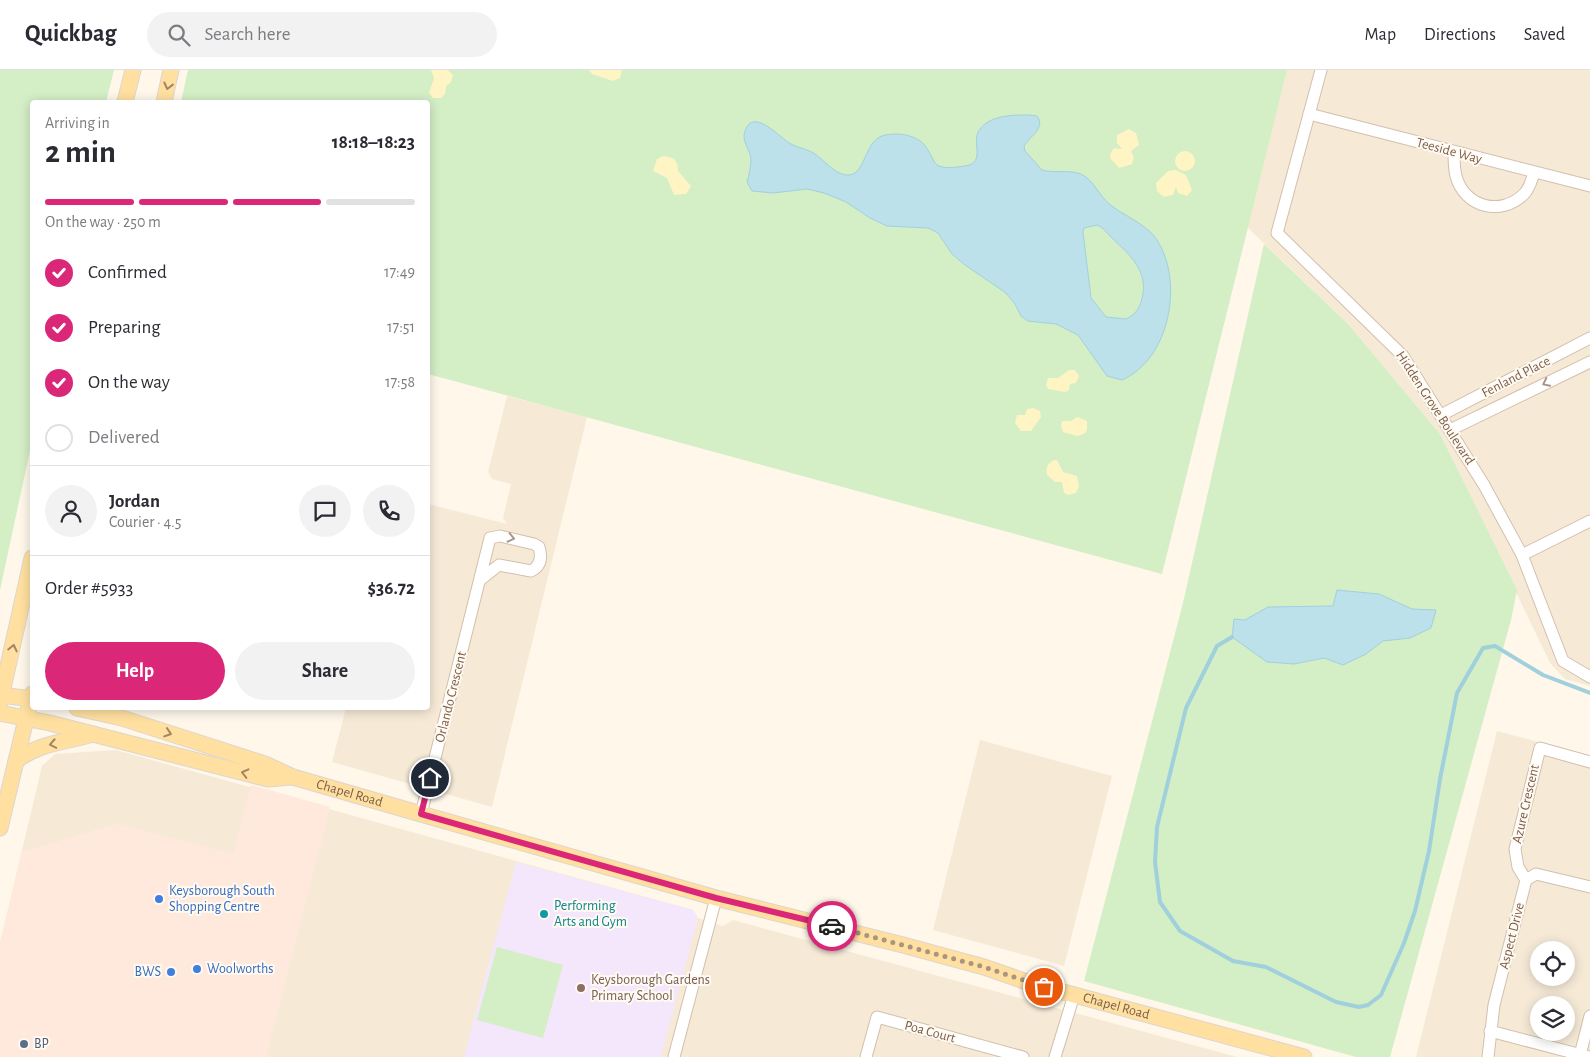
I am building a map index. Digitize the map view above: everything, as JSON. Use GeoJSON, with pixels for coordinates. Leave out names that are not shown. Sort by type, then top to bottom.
{"type":"FeatureCollection","features":[{"type":"Feature","properties":{"kind":"main road"},"geometry":{"type":"LineString","coordinates":[[126,100],[133,70]]}},
{"type":"Feature","properties":{"kind":"main road"},"geometry":{"type":"LineString","coordinates":[[164,100],[172,70]]}},
{"type":"Feature","properties":{"kind":"main road"},"geometry":{"type":"LineString","coordinates":[[30,567],[0,697],[30,697]]}},
{"type":"Feature","properties":{"kind":"main road"},"geometry":{"type":"LineString","coordinates":[[0,828],[30,705]]}},
{"type":"Feature","properties":{"kind":"main road","name":"Chapel Road"},"geometry":{"type":"LineString","coordinates":[[86,710],[122,718],[265,764],[293,777],[421,814],[716,898],[903,945],[1074,995],[1304,1057]]}},
{"type":"Feature","properties":{"kind":"main road","name":"Chapel Road"},"geometry":{"type":"LineString","coordinates":[[0,713],[93,734],[268,779],[293,777]]}},
{"type":"Feature","properties":{"kind":"main road"},"geometry":{"type":"LineString","coordinates":[[16,761],[42,746],[93,734]]}},
{"type":"Feature","properties":{"kind":"street","name":"Hidden Grove Boulevard"},"geometry":{"type":"LineString","coordinates":[[1320,70],[1277,233],[1403,356],[1484,485],[1522,555],[1563,661],[1590,677]]}},
{"type":"Feature","properties":{"kind":"street","name":"Teeside Way"},"geometry":{"type":"LineString","coordinates":[[1309,114],[1590,186]]}},
{"type":"Feature","properties":{"kind":"street"},"geometry":{"type":"LineString","coordinates":[[1454,152],[1456,176],[1461,188],[1477,204],[1492,208],[1508,205],[1523,195],[1529,188],[1534,173]]}},
{"type":"Feature","properties":{"kind":"street","name":"Fenland Place"},"geometry":{"type":"LineString","coordinates":[[1441,415],[1590,338]]}},
{"type":"Feature","properties":{"kind":"street","name":"Fenland Place"},"geometry":{"type":"LineString","coordinates":[[1450,430],[1590,362]]}},
{"type":"Feature","properties":{"kind":"street"},"geometry":{"type":"LineString","coordinates":[[1522,555],[1590,521]]}},
{"type":"Feature","properties":{"kind":"street","name":"Orlando Crescent"},"geometry":{"type":"LineString","coordinates":[[421,814],[488,544],[494,536],[528,542],[539,547],[541,560],[536,569],[531,571],[499,565],[480,580]]}},
{"type":"Feature","properties":{"kind":"street","name":"Azure Crescent"},"geometry":{"type":"LineString","coordinates":[[1526,880],[1518,867],[1515,849],[1540,748],[1590,762]]}},
{"type":"Feature","properties":{"kind":"street"},"geometry":{"type":"LineString","coordinates":[[1526,880],[1536,874],[1590,887]]}},
{"type":"Feature","properties":{"kind":"street","name":"Aspect Drive"},"geometry":{"type":"LineString","coordinates":[[1488,1057],[1494,1006],[1526,880]]}},
{"type":"Feature","properties":{"kind":"street"},"geometry":{"type":"LineString","coordinates":[[674,1057],[716,898]]}},
{"type":"Feature","properties":{"kind":"street"},"geometry":{"type":"LineString","coordinates":[[1055,1057],[1074,995]]}},
{"type":"Feature","properties":{"kind":"street"},"geometry":{"type":"LineString","coordinates":[[1490,1031],[1584,1056],[1590,1016]]}},
{"type":"Feature","properties":{"kind":"street","name":"Poa Court"},"geometry":{"type":"LineString","coordinates":[[866,1057],[877,1017],[1023,1057]]}},
{"type":"Feature","properties":{"kind":"shaded area"},"geometry":{"type":"Polygon","coordinates":[[[1287,70],[1590,70],[1590,686],[1565,679],[1550,663],[1440,434],[1348,324],[1247,227],[1287,70]]]}},
{"type":"Feature","properties":{"kind":"shaded area"},"geometry":{"type":"Polygon","coordinates":[[[507,396],[587,417],[492,807],[332,762],[345,710],[430,710],[430,505],[507,524],[503,518],[511,484],[492,479],[488,472],[507,396]]]}},
{"type":"Feature","properties":{"kind":"shaded area"},"geometry":{"type":"Polygon","coordinates":[[[1497,731],[1590,756],[1590,1057],[1416,1057],[1497,731]]]}},
{"type":"Feature","properties":{"kind":"shaded area"},"geometry":{"type":"Polygon","coordinates":[[[980,740],[1112,776],[1064,966],[933,930],[980,740]]]}},
{"type":"Feature","properties":{"kind":"shaded area"},"geometry":{"type":"Polygon","coordinates":[[[116,750],[693,910],[698,918],[723,926],[733,920],[1237,1057],[0,1057],[0,943],[42,766],[55,754],[116,750]]]}},
{"type":"Feature","properties":{"kind":"shaded area","name":"Keysborough South Shopping Centre"},"geometry":{"type":"Polygon","coordinates":[[[251,785],[330,807],[266,1057],[0,1057],[0,943],[22,852],[117,824],[233,854],[251,785]]]}},
{"type":"Feature","properties":{"kind":"shaded area","name":"Keysborough Gardens Primary School"},"geometry":{"type":"Polygon","coordinates":[[[516,862],[693,910],[698,918],[661,1057],[464,1057],[516,862]]]}},
{"type":"Feature","properties":{"kind":"green space"},"geometry":{"type":"Polygon","coordinates":[[[0,70],[114,70],[106,100],[30,100],[30,450],[0,590],[0,70]]]}},
{"type":"Feature","properties":{"kind":"green space"},"geometry":{"type":"Polygon","coordinates":[[[188,70],[1287,70],[1162,574],[430,375],[430,100],[181,100],[188,70]]]}},
{"type":"Feature","properties":{"kind":"green space"},"geometry":{"type":"Polygon","coordinates":[[[1264,244],[1348,324],[1440,434],[1517,590],[1511,620],[1390,1057],[1356,1057],[1084,981],[1183,603],[1264,244]]]}},
{"type":"Feature","properties":{"kind":"green space"},"geometry":{"type":"Polygon","coordinates":[[[497,947],[563,965],[543,1038],[477,1020],[497,947]]]}},
{"type":"Feature","properties":{"kind":"sand"},"geometry":{"type":"Polygon","coordinates":[[[431,70],[448,70],[453,75],[451,82],[446,86],[445,94],[441,98],[433,98],[429,93],[434,78],[431,70]]]}},
{"type":"Feature","properties":{"kind":"sand"},"geometry":{"type":"Polygon","coordinates":[[[589,70],[622,70],[620,78],[613,81],[592,74],[589,70]]]}},
{"type":"Feature","properties":{"kind":"sand"},"geometry":{"type":"Polygon","coordinates":[[[1129,129],[1136,133],[1139,145],[1131,151],[1134,157],[1132,164],[1119,168],[1110,158],[1111,152],[1114,148],[1122,149],[1117,143],[1117,135],[1129,129]]]}},
{"type":"Feature","properties":{"kind":"sand"},"geometry":{"type":"Polygon","coordinates":[[[1181,151],[1189,151],[1195,157],[1195,165],[1189,171],[1181,171],[1175,165],[1175,157],[1181,151]]]}},
{"type":"Feature","properties":{"kind":"sand"},"geometry":{"type":"Polygon","coordinates":[[[663,156],[675,160],[678,171],[691,186],[686,194],[674,195],[667,178],[653,171],[657,159],[663,156]]]}},
{"type":"Feature","properties":{"kind":"sand"},"geometry":{"type":"Polygon","coordinates":[[[1176,170],[1186,175],[1192,190],[1187,196],[1178,193],[1176,187],[1173,195],[1164,197],[1157,191],[1156,183],[1168,171],[1176,170]]]}},
{"type":"Feature","properties":{"kind":"sand"},"geometry":{"type":"Polygon","coordinates":[[[1069,370],[1075,370],[1079,376],[1076,383],[1070,384],[1069,390],[1065,392],[1048,389],[1046,385],[1048,378],[1058,378],[1069,370]]]}},
{"type":"Feature","properties":{"kind":"sand"},"geometry":{"type":"Polygon","coordinates":[[[1033,408],[1040,411],[1041,417],[1031,431],[1021,431],[1015,423],[1017,415],[1025,415],[1027,409],[1033,408]]]}},
{"type":"Feature","properties":{"kind":"sand"},"geometry":{"type":"Polygon","coordinates":[[[1077,417],[1087,421],[1087,430],[1084,434],[1077,436],[1063,432],[1062,421],[1071,421],[1077,417]]]}},
{"type":"Feature","properties":{"kind":"sand"},"geometry":{"type":"Polygon","coordinates":[[[1057,460],[1063,472],[1077,476],[1079,486],[1076,493],[1068,495],[1064,493],[1062,482],[1055,482],[1047,475],[1048,464],[1057,460]]]}},
{"type":"Feature","properties":{"kind":"water"},"geometry":{"type":"Polygon","coordinates":[[[1037,116],[1040,124],[1024,146],[1025,151],[1042,170],[1071,172],[1086,177],[1108,203],[1141,224],[1152,234],[1165,257],[1170,277],[1168,318],[1161,338],[1152,355],[1138,370],[1122,380],[1107,376],[1078,335],[1056,324],[1028,321],[1021,316],[1015,304],[1006,293],[952,254],[938,233],[928,228],[887,226],[870,218],[846,202],[824,193],[807,189],[773,193],[752,191],[747,182],[751,159],[744,135],[749,124],[754,122],[767,126],[791,144],[812,152],[834,169],[846,175],[857,171],[871,145],[876,140],[882,136],[895,134],[901,134],[920,141],[939,166],[952,168],[972,164],[977,156],[977,134],[985,124],[996,118],[1037,116]],[[1099,226],[1084,228],[1083,232],[1091,298],[1106,317],[1126,319],[1135,313],[1140,306],[1143,280],[1131,257],[1099,226]]]}},
{"type":"Feature","properties":{"kind":"water"},"geometry":{"type":"Polygon","coordinates":[[[1337,590],[1379,594],[1412,609],[1436,610],[1431,628],[1410,638],[1383,641],[1366,654],[1343,665],[1324,658],[1294,664],[1267,662],[1232,637],[1234,619],[1245,620],[1268,607],[1333,606],[1337,590]]]}},
{"type":"Feature","properties":{"kind":"waterway"},"geometry":{"type":"LineString","coordinates":[[1232,637],[1217,646],[1186,708],[1157,827],[1155,862],[1160,902],[1180,931],[1233,961],[1266,967],[1336,1002],[1359,1007],[1368,1005],[1381,995],[1404,943],[1415,911],[1429,851],[1440,779],[1457,693],[1483,648],[1495,646],[1543,675],[1590,693]]}},
{"type":"Feature","properties":{"kind":"way so far"},"geometry":{"type":"LineString","coordinates":[[832,926],[984,967],[1044,987]]}},
{"type":"Feature","properties":{"kind":"place","name":"Keysborough South Shopping Centre"},"geometry":{"type":"Point","coordinates":[159,899]}},
{"type":"Feature","properties":{"kind":"place","name":"Performing Arts and Gym"},"geometry":{"type":"Point","coordinates":[544,914]}},
{"type":"Feature","properties":{"kind":"place","name":"Woolworths"},"geometry":{"type":"Point","coordinates":[197,969]}},
{"type":"Feature","properties":{"kind":"place","name":"BWS"},"geometry":{"type":"Point","coordinates":[171,972]}},
{"type":"Feature","properties":{"kind":"place","name":"Keysborough Gardens Primary School"},"geometry":{"type":"Point","coordinates":[581,988]}},
{"type":"Feature","properties":{"kind":"place","name":"BP"},"geometry":{"type":"Point","coordinates":[24,1044]}},
{"type":"Feature","properties":{"kind":"route"},"geometry":{"type":"LineString","coordinates":[[430,778],[421,814],[716,898],[832,926]]}}]}
